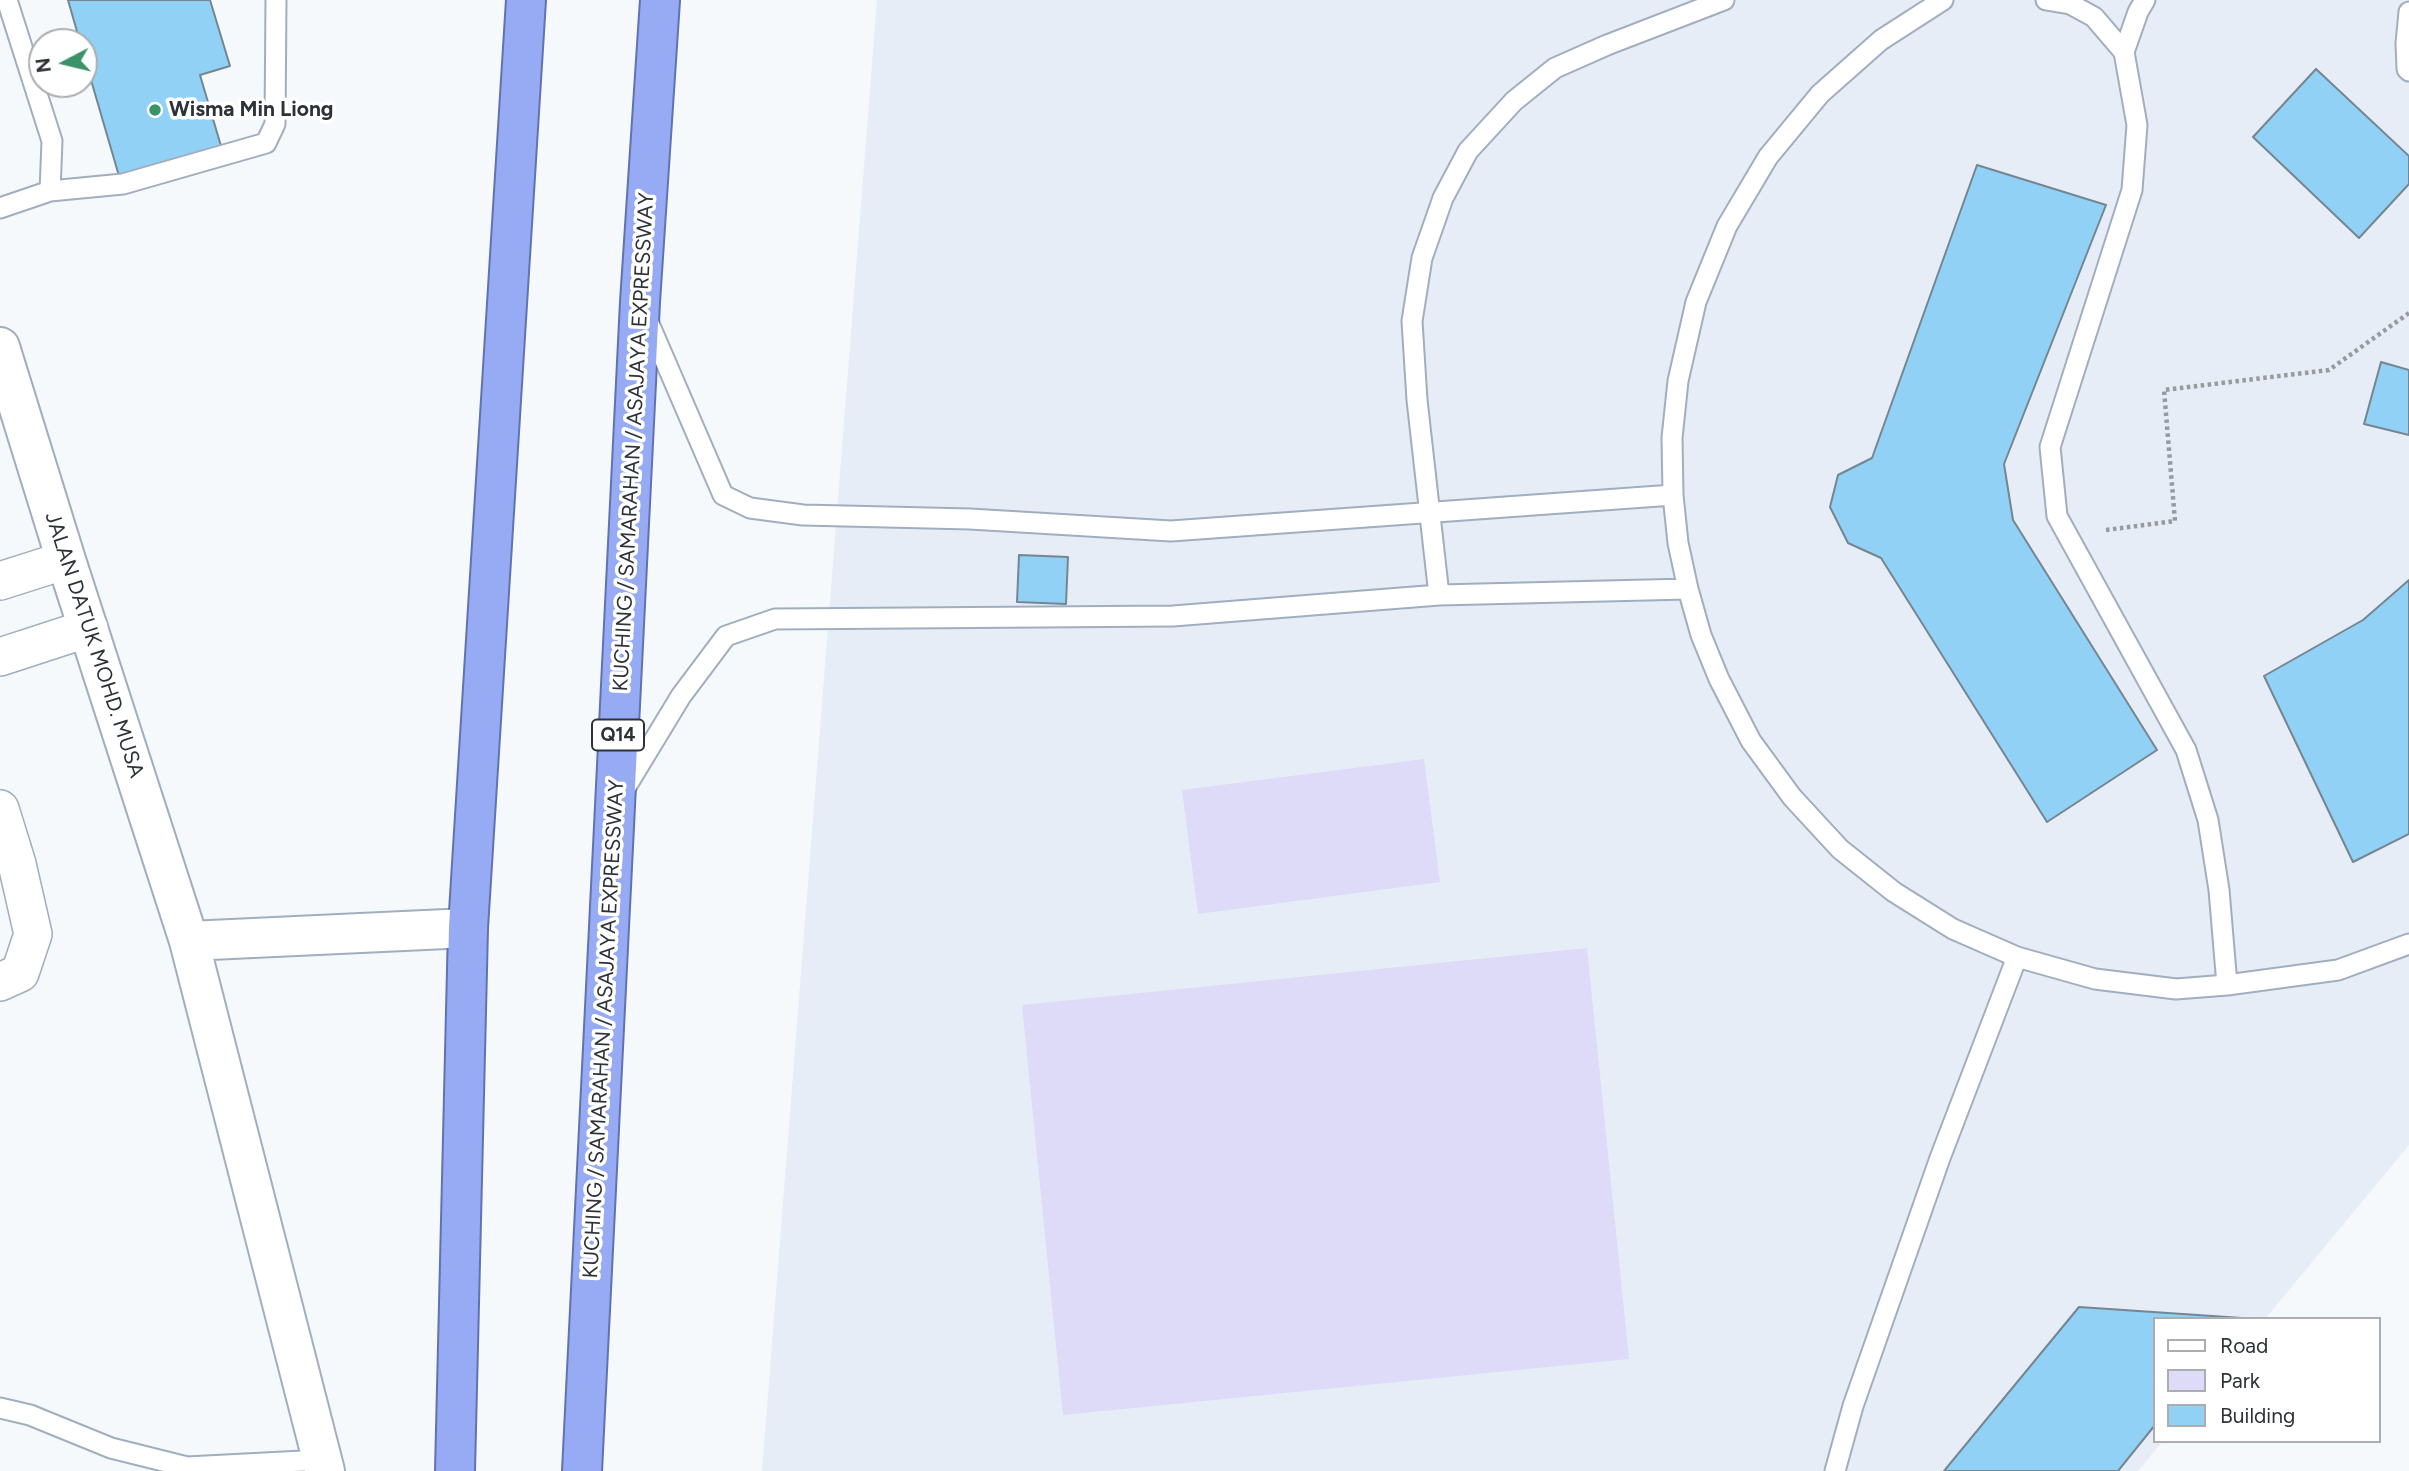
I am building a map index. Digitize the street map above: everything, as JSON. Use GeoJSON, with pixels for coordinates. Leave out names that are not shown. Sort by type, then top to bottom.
{"type":"FeatureCollection","features":[{"type":"Feature","properties":{"kind":"highway"},"geometry":{"type":"LineString","coordinates":[[455,1471],[468,928],[526,0]]}},
{"type":"Feature","properties":{"kind":"highway","name":"KUCHING / SAMARAHAN / ASAJAYA EXPRESSWAY"},"geometry":{"type":"LineString","coordinates":[[582,1471],[640,302],[660,0]]}},
{"type":"Feature","properties":{"kind":"street","name":"JALAN DATUK MOHD. MUSA"},"geometry":{"type":"LineString","coordinates":[[0,347],[189,942],[324,1465]]}},
{"type":"Feature","properties":{"kind":"street"},"geometry":{"type":"LineString","coordinates":[[0,581],[66,560]]}},
{"type":"Feature","properties":{"kind":"street"},"geometry":{"type":"LineString","coordinates":[[0,657],[89,628]]}},
{"type":"Feature","properties":{"kind":"street"},"geometry":{"type":"LineString","coordinates":[[0,809],[17,864],[33,934],[20,972],[0,982]]}},
{"type":"Feature","properties":{"kind":"street"},"geometry":{"type":"LineString","coordinates":[[189,942],[468,928]]}},
{"type":"Feature","properties":{"kind":"lane"},"geometry":{"type":"LineString","coordinates":[[8,0],[52,141],[50,191]]}},
{"type":"Feature","properties":{"kind":"lane"},"geometry":{"type":"LineString","coordinates":[[0,208],[50,191],[123,184],[266,143],[275,124],[276,0]]}},
{"type":"Feature","properties":{"kind":"lane"},"geometry":{"type":"LineString","coordinates":[[1439,595],[1417,400],[1412,321],[1422,258],[1443,198],[1468,151],[1514,101],[1555,68],[1724,0]]}},
{"type":"Feature","properties":{"kind":"lane"},"geometry":{"type":"LineString","coordinates":[[1943,0],[1881,40],[1820,94],[1768,157],[1727,226],[1696,302],[1678,381],[1672,438],[1673,495],[1678,543],[1688,589],[1701,635],[1718,679],[1751,741],[1792,797],[1839,849],[1894,892],[1953,929],[2017,957],[2095,979],[2176,989],[2338,970],[2409,944]]}},
{"type":"Feature","properties":{"kind":"lane"},"geometry":{"type":"LineString","coordinates":[[2046,0],[2070,4],[2094,16],[2124,52]]}},
{"type":"Feature","properties":{"kind":"lane"},"geometry":{"type":"LineString","coordinates":[[2145,0],[2124,52],[2137,125],[2132,190],[2050,447],[2057,516],[2186,750],[2208,820],[2219,890],[2227,985]]}},
{"type":"Feature","properties":{"kind":"lane"},"geometry":{"type":"LineString","coordinates":[[2409,12],[2406,43],[2409,71]]}},
{"type":"Feature","properties":{"kind":"lane"},"geometry":{"type":"LineString","coordinates":[[640,302],[723,495],[750,508],[803,515],[970,519],[1171,531],[1673,495]]}},
{"type":"Feature","properties":{"kind":"lane"},"geometry":{"type":"LineString","coordinates":[[615,804],[681,696],[726,636],[775,619],[1173,617],[1439,595],[1688,589]]}},
{"type":"Feature","properties":{"kind":"lane"},"geometry":{"type":"LineString","coordinates":[[1835,1471],[1853,1406],[1940,1158],[2017,957]]}},
{"type":"Feature","properties":{"kind":"lane"},"geometry":{"type":"LineString","coordinates":[[0,1408],[30,1415],[111,1448],[187,1467],[324,1465]]}},
{"type":"Feature","properties":{"kind":"path"},"geometry":{"type":"LineString","coordinates":[[2106,530],[2175,521],[2164,390],[2329,370],[2409,313]]}},
{"type":"Feature","properties":{"kind":"shaded area"},"geometry":{"type":"Polygon","coordinates":[[[877,0],[2409,0],[2409,1145],[2267,1317],[2154,1317],[2154,1443],[2161,1443],[2138,1471],[762,1471],[877,0]]]}},
{"type":"Feature","properties":{"kind":"green space"},"geometry":{"type":"Polygon","coordinates":[[[1424,759],[1440,882],[1198,914],[1182,790],[1424,759]]]}},
{"type":"Feature","properties":{"kind":"green space"},"geometry":{"type":"Polygon","coordinates":[[[1587,948],[1629,1359],[1063,1415],[1022,1005],[1587,948]]]}},
{"type":"Feature","properties":{"kind":"building","name":"Wisma Min Liong"},"geometry":{"type":"Polygon","coordinates":[[[68,0],[210,0],[230,66],[200,75],[221,146],[119,176],[96,98],[98,28],[76,28],[68,0]]]}},
{"type":"Feature","properties":{"kind":"building"},"geometry":{"type":"Polygon","coordinates":[[[2316,69],[2409,156],[2409,184],[2359,238],[2253,137],[2316,69]]]}},
{"type":"Feature","properties":{"kind":"building"},"geometry":{"type":"Polygon","coordinates":[[[1977,165],[2106,205],[2004,464],[2013,520],[2157,750],[2047,822],[1881,558],[1848,543],[1830,507],[1838,475],[1872,458],[1977,165]]]}},
{"type":"Feature","properties":{"kind":"building"},"geometry":{"type":"Polygon","coordinates":[[[2381,362],[2409,370],[2409,435],[2364,424],[2381,362]]]}},
{"type":"Feature","properties":{"kind":"building"},"geometry":{"type":"Polygon","coordinates":[[[1019,555],[1068,557],[1066,604],[1017,602],[1019,555]]]}},
{"type":"Feature","properties":{"kind":"building"},"geometry":{"type":"Polygon","coordinates":[[[2409,580],[2409,834],[2353,862],[2264,676],[2363,620],[2409,580]]]}},
{"type":"Feature","properties":{"kind":"building"},"geometry":{"type":"Polygon","coordinates":[[[2079,1307],[2227,1317],[2154,1317],[2154,1426],[2118,1471],[1944,1471],[2079,1307]]]}},
{"type":"Feature","properties":{"kind":"place","name":"Wisma Min Liong"},"geometry":{"type":"Point","coordinates":[155,110]}}]}
